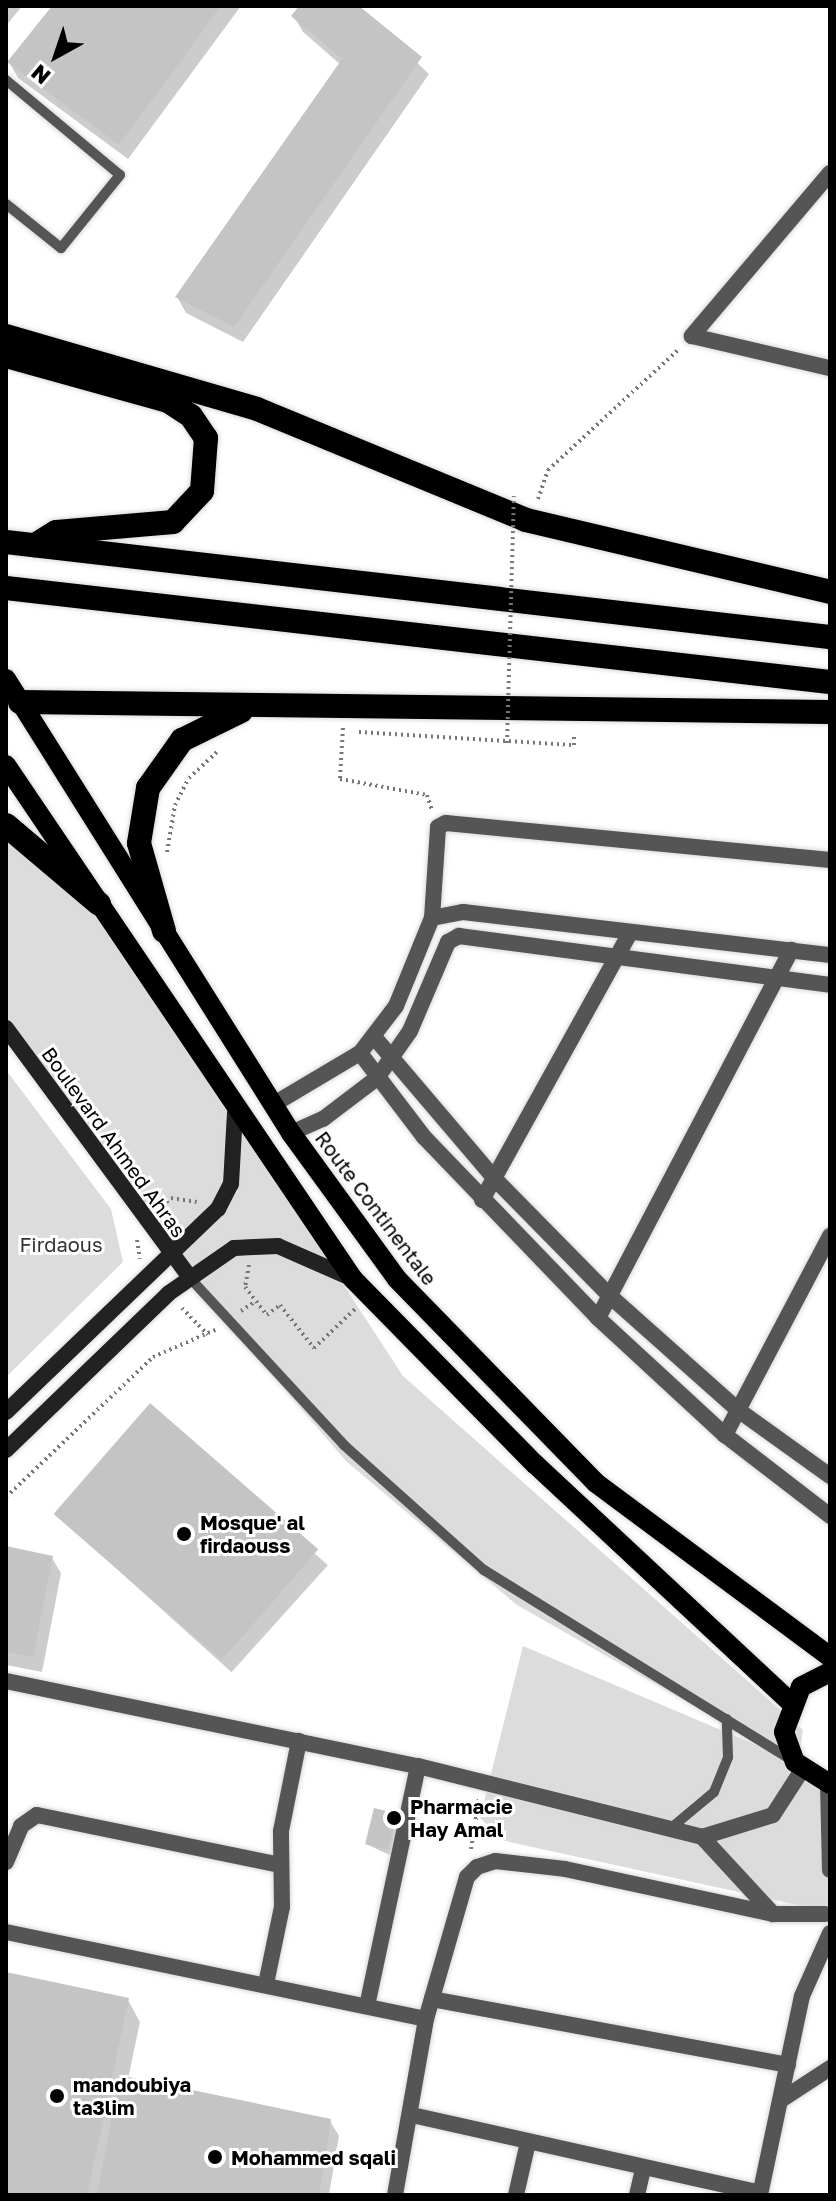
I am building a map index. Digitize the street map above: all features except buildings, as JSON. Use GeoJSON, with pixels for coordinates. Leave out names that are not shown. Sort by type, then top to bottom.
{"type":"FeatureCollection","features":[{"type":"Feature","properties":{"kind":"highway"},"geometry":{"type":"LineString","coordinates":[[6,336],[257,409],[526,520],[830,592]]}},
{"type":"Feature","properties":{"kind":"highway"},"geometry":{"type":"LineString","coordinates":[[6,356],[168,401],[191,416],[206,438],[202,491],[173,522],[65,531],[35,545]]}},
{"type":"Feature","properties":{"kind":"highway"},"geometry":{"type":"LineString","coordinates":[[6,542],[830,637]]}},
{"type":"Feature","properties":{"kind":"highway"},"geometry":{"type":"LineString","coordinates":[[6,588],[830,682]]}},
{"type":"Feature","properties":{"kind":"highway"},"geometry":{"type":"LineString","coordinates":[[20,702],[830,712]]}},
{"type":"Feature","properties":{"kind":"highway"},"geometry":{"type":"LineString","coordinates":[[164,931],[139,843],[148,788],[182,740],[257,706]]}},
{"type":"Feature","properties":{"kind":"highway"},"geometry":{"type":"LineString","coordinates":[[6,825],[99,904]]}},
{"type":"Feature","properties":{"kind":"main road","name":"Route Continentale"},"geometry":{"type":"LineString","coordinates":[[6,679],[291,1133],[397,1279],[491,1382],[607,1492],[830,1657]]}},
{"type":"Feature","properties":{"kind":"main road"},"geometry":{"type":"LineString","coordinates":[[6,765],[351,1287],[545,1474],[790,1702]]}},
{"type":"Feature","properties":{"kind":"main road"},"geometry":{"type":"LineString","coordinates":[[829,1784],[798,1766],[784,1732],[790,1702],[830,1672]]}},
{"type":"Feature","properties":{"kind":"street"},"geometry":{"type":"LineString","coordinates":[[830,173],[692,336],[830,368]]}},
{"type":"Feature","properties":{"kind":"street"},"geometry":{"type":"LineString","coordinates":[[274,1104],[360,1053],[375,1038],[432,918],[438,827],[455,823],[830,860]]}},
{"type":"Feature","properties":{"kind":"street"},"geometry":{"type":"LineString","coordinates":[[432,918],[463,912],[629,935],[830,955]]}},
{"type":"Feature","properties":{"kind":"street"},"geometry":{"type":"LineString","coordinates":[[432,918],[448,942]]}},
{"type":"Feature","properties":{"kind":"street"},"geometry":{"type":"LineString","coordinates":[[482,1200],[619,961],[629,935]]}},
{"type":"Feature","properties":{"kind":"street"},"geometry":{"type":"LineString","coordinates":[[291,1133],[323,1119],[377,1078],[392,1060],[448,942],[459,936],[619,961],[830,985]]}},
{"type":"Feature","properties":{"kind":"street"},"geometry":{"type":"LineString","coordinates":[[598,1318],[780,980],[791,950]]}},
{"type":"Feature","properties":{"kind":"street","name":"Boulevard Ahmed Ahras"},"geometry":{"type":"LineString","coordinates":[[6,1028],[190,1278]]}},
{"type":"Feature","properties":{"kind":"street"},"geometry":{"type":"LineString","coordinates":[[375,1038],[494,1178],[610,1296],[738,1410],[830,1476]]}},
{"type":"Feature","properties":{"kind":"street"},"geometry":{"type":"LineString","coordinates":[[360,1053],[377,1078],[482,1200],[598,1318],[725,1435],[830,1516]]}},
{"type":"Feature","properties":{"kind":"street"},"geometry":{"type":"LineString","coordinates":[[6,1412],[226,1197],[235,1113]]}},
{"type":"Feature","properties":{"kind":"street"},"geometry":{"type":"LineString","coordinates":[[725,1435],[830,1236]]}},
{"type":"Feature","properties":{"kind":"street"},"geometry":{"type":"LineString","coordinates":[[6,1450],[190,1278],[250,1243],[290,1250],[351,1287]]}},
{"type":"Feature","properties":{"kind":"street"},"geometry":{"type":"LineString","coordinates":[[6,1681],[482,1780],[702,1837],[773,1914]]}},
{"type":"Feature","properties":{"kind":"street"},"geometry":{"type":"LineString","coordinates":[[266,1984],[284,1886],[276,1864],[299,1741]]}},
{"type":"Feature","properties":{"kind":"street"},"geometry":{"type":"LineString","coordinates":[[367,2006],[418,1766]]}},
{"type":"Feature","properties":{"kind":"street"},"geometry":{"type":"LineString","coordinates":[[702,1837],[773,1815],[798,1766]]}},
{"type":"Feature","properties":{"kind":"street"},"geometry":{"type":"LineString","coordinates":[[829,1784],[830,1870]]}},
{"type":"Feature","properties":{"kind":"street"},"geometry":{"type":"LineString","coordinates":[[6,1862],[21,1826],[37,1815],[276,1864]]}},
{"type":"Feature","properties":{"kind":"street"},"geometry":{"type":"LineString","coordinates":[[395,2195],[412,2115],[426,2019],[467,1877],[485,1863],[529,1864],[773,1914],[829,1921],[802,1996],[760,2194],[412,2115]]}},
{"type":"Feature","properties":{"kind":"street"},"geometry":{"type":"LineString","coordinates":[[6,1932],[426,2019]]}},
{"type":"Feature","properties":{"kind":"street"},"geometry":{"type":"LineString","coordinates":[[432,1999],[788,2065]]}},
{"type":"Feature","properties":{"kind":"street"},"geometry":{"type":"LineString","coordinates":[[781,2100],[830,2068]]}},
{"type":"Feature","properties":{"kind":"street"},"geometry":{"type":"LineString","coordinates":[[516,2195],[528,2142]]}},
{"type":"Feature","properties":{"kind":"street"},"geometry":{"type":"LineString","coordinates":[[637,2195],[643,2169]]}},
{"type":"Feature","properties":{"kind":"lane"},"geometry":{"type":"LineString","coordinates":[[6,80],[120,175],[61,248],[6,204]]}},
{"type":"Feature","properties":{"kind":"lane"},"geometry":{"type":"LineString","coordinates":[[190,1278],[344,1445],[484,1570],[798,1766]]}},
{"type":"Feature","properties":{"kind":"lane"},"geometry":{"type":"LineString","coordinates":[[671,1828],[702,1807],[718,1784],[728,1757],[727,1719]]}},
{"type":"Feature","properties":{"kind":"path"},"geometry":{"type":"LineString","coordinates":[[574,745],[507,743],[514,496],[541,499],[548,470],[692,336]]}},
{"type":"Feature","properties":{"kind":"path"},"geometry":{"type":"LineString","coordinates":[[343,706],[340,779],[427,795],[438,827]]}},
{"type":"Feature","properties":{"kind":"path"},"geometry":{"type":"LineString","coordinates":[[256,1259],[244,1280],[256,1301],[267,1315],[280,1305],[314,1348],[359,1305],[351,1287]]}},
{"type":"Feature","properties":{"kind":"path"},"geometry":{"type":"LineString","coordinates":[[6,1497],[153,1357],[228,1320],[256,1301]]}},
{"type":"Feature","properties":{"kind":"path"},"geometry":{"type":"LineString","coordinates":[[467,1877],[482,1780]]}},
{"type":"Feature","properties":{"kind":"green space"},"geometry":{"type":"Polygon","coordinates":[[[6,824],[86,890],[403,1376],[803,1730],[799,1754],[830,1776],[830,1912],[505,1841],[480,1818],[523,1646],[780,1755],[517,1605],[346,1461],[190,1278],[6,1028],[6,824]]]}},
{"type":"Feature","properties":{"kind":"green space","name":"Firdaous"},"geometry":{"type":"Polygon","coordinates":[[[6,1070],[111,1209],[123,1262],[6,1377],[6,1070]]]}},
{"type":"Feature","properties":{"kind":"place","name":"Mosque' al firdaouss"},"geometry":{"type":"Point","coordinates":[184,1534]}},
{"type":"Feature","properties":{"kind":"place","name":"Pharmacie Hay Amal"},"geometry":{"type":"Point","coordinates":[394,1818]}},
{"type":"Feature","properties":{"kind":"place","name":"mandoubiya ta3lim"},"geometry":{"type":"Point","coordinates":[57,2096]}},
{"type":"Feature","properties":{"kind":"place","name":"Mohammed sqali"},"geometry":{"type":"Point","coordinates":[215,2157]}}]}
